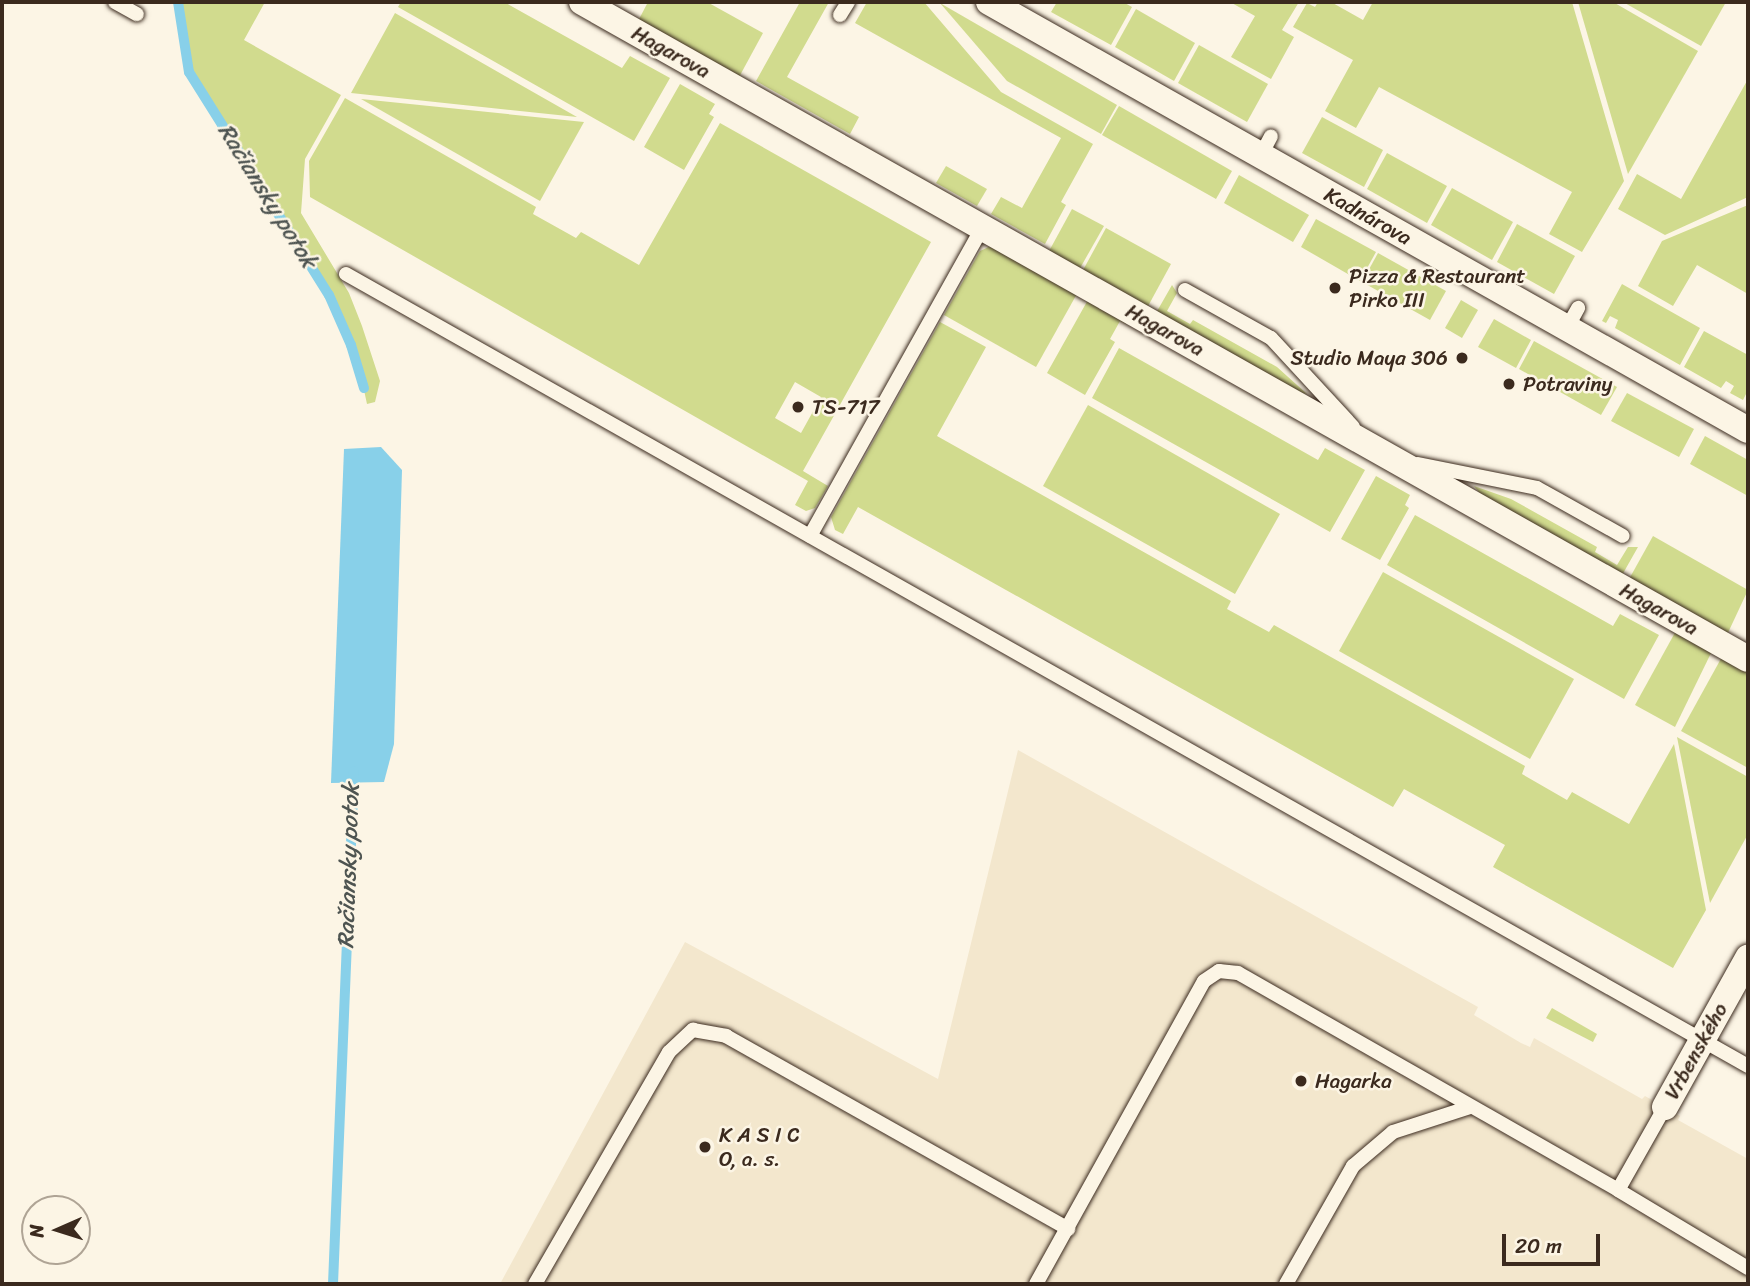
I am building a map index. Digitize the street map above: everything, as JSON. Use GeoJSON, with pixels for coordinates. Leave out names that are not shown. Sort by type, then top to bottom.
{"type":"FeatureCollection","features":[{"type":"Feature","properties":{"kind":"street","name":"Hagarova"},"geometry":{"type":"LineString","coordinates":[[582,2],[1748,659]]}},
{"type":"Feature","properties":{"kind":"street","name":"Kadnárova"},"geometry":{"type":"LineString","coordinates":[[989,2],[1266,146],[1572,318],[1748,430]]}},
{"type":"Feature","properties":{"kind":"street","name":"Vrbenského"},"geometry":{"type":"LineString","coordinates":[[1665,1107],[1748,958]]}},
{"type":"Feature","properties":{"kind":"lane"},"geometry":{"type":"LineString","coordinates":[[115,2],[137,14]]}},
{"type":"Feature","properties":{"kind":"lane"},"geometry":{"type":"LineString","coordinates":[[810,536],[983,227]]}},
{"type":"Feature","properties":{"kind":"lane"},"geometry":{"type":"LineString","coordinates":[[346,274],[1748,1066]]}},
{"type":"Feature","properties":{"kind":"lane"},"geometry":{"type":"LineString","coordinates":[[1185,290],[1271,338],[1370,445]]}},
{"type":"Feature","properties":{"kind":"lane"},"geometry":{"type":"LineString","coordinates":[[1396,460],[1537,488],[1623,536]]}},
{"type":"Feature","properties":{"kind":"lane"},"geometry":{"type":"LineString","coordinates":[[1036,1284],[1205,981],[1219,971],[1238,972],[1618,1190],[1748,1268]]}},
{"type":"Feature","properties":{"kind":"lane"},"geometry":{"type":"LineString","coordinates":[[535,1284],[669,1052],[693,1030],[726,1036],[1068,1229]]}},
{"type":"Feature","properties":{"kind":"lane"},"geometry":{"type":"LineString","coordinates":[[1286,1284],[1353,1166],[1393,1132],[1470,1107]]}},
{"type":"Feature","properties":{"kind":"lane"},"geometry":{"type":"LineString","coordinates":[[1618,1190],[1665,1107]]}},
{"type":"Feature","properties":{"kind":"shaded area"},"geometry":{"type":"Polygon","coordinates":[[[1018,750],[1478,1007],[1474,1015],[1521,1043],[1530,1047],[1534,1038],[1642,1099],[1645,1096],[1680,1116],[1678,1120],[1748,1159],[1748,1284],[500,1284],[685,942],[938,1079],[1018,750]]]}},
{"type":"Feature","properties":{"kind":"green space"},"geometry":{"type":"Polygon","coordinates":[[[180,2],[265,2],[244,40],[341,95],[305,159],[301,213],[349,293],[362,326],[380,381],[375,402],[367,404],[354,344],[332,295],[192,72],[180,2]]]}},
{"type":"Feature","properties":{"kind":"green space"},"geometry":{"type":"Polygon","coordinates":[[[401,2],[504,2],[622,68],[630,56],[670,78],[634,141],[398,7],[401,2]]]}},
{"type":"Feature","properties":{"kind":"green space"},"geometry":{"type":"Polygon","coordinates":[[[648,2],[707,2],[763,33],[738,79],[637,23],[648,2]]]}},
{"type":"Feature","properties":{"kind":"green space"},"geometry":{"type":"Polygon","coordinates":[[[800,2],[829,2],[787,77],[859,117],[850,134],[756,81],[800,2]]]}},
{"type":"Feature","properties":{"kind":"green space"},"geometry":{"type":"Polygon","coordinates":[[[867,2],[924,2],[1001,92],[1093,144],[1061,202],[1066,205],[1045,244],[991,214],[1001,197],[1022,208],[1061,138],[855,23],[867,2]]]}},
{"type":"Feature","properties":{"kind":"green space"},"geometry":{"type":"Polygon","coordinates":[[[1057,2],[1123,2],[1132,7],[1111,45],[1051,12],[1057,2]]]}},
{"type":"Feature","properties":{"kind":"green space"},"geometry":{"type":"Polygon","coordinates":[[[1230,2],[1299,2],[1282,30],[1294,37],[1271,79],[1231,57],[1255,16],[1230,2]]]}},
{"type":"Feature","properties":{"kind":"green space"},"geometry":{"type":"Polygon","coordinates":[[[1318,2],[1331,2],[1363,20],[1373,2],[1572,2],[1624,181],[1582,252],[1549,234],[1572,192],[1379,87],[1356,128],[1325,111],[1353,60],[1293,27],[1307,3],[1315,7],[1318,2]]]}},
{"type":"Feature","properties":{"kind":"green space"},"geometry":{"type":"Polygon","coordinates":[[[1578,2],[1613,2],[1698,51],[1628,174],[1578,2]]]}},
{"type":"Feature","properties":{"kind":"green space"},"geometry":{"type":"Polygon","coordinates":[[[1623,2],[1726,2],[1701,46],[1623,2]]]}},
{"type":"Feature","properties":{"kind":"green space"},"geometry":{"type":"Polygon","coordinates":[[[940,3],[1117,105],[1101,134],[1007,81],[940,3]]]}},
{"type":"Feature","properties":{"kind":"green space"},"geometry":{"type":"Polygon","coordinates":[[[1136,9],[1195,43],[1174,81],[1115,47],[1136,9]]]}},
{"type":"Feature","properties":{"kind":"green space"},"geometry":{"type":"Polygon","coordinates":[[[395,13],[505,76],[577,117],[351,93],[395,13]]]}},
{"type":"Feature","properties":{"kind":"green space"},"geometry":{"type":"Polygon","coordinates":[[[1199,45],[1268,84],[1247,122],[1178,83],[1199,45]]]}},
{"type":"Feature","properties":{"kind":"green space"},"geometry":{"type":"Polygon","coordinates":[[[1748,79],[1748,197],[1665,235],[1618,209],[1637,174],[1681,199],[1748,79]]]}},
{"type":"Feature","properties":{"kind":"green space"},"geometry":{"type":"Polygon","coordinates":[[[680,84],[715,104],[709,114],[714,117],[684,170],[644,147],[680,84]]]}},
{"type":"Feature","properties":{"kind":"green space"},"geometry":{"type":"Polygon","coordinates":[[[345,98],[536,207],[533,214],[576,238],[581,232],[639,265],[720,123],[931,242],[803,471],[828,486],[815,508],[806,511],[795,505],[808,481],[310,197],[309,161],[345,98]],[[795,382],[775,418],[801,433],[821,397],[795,382]]]}},
{"type":"Feature","properties":{"kind":"green space"},"geometry":{"type":"Polygon","coordinates":[[[361,99],[584,122],[540,201],[361,99]]]}},
{"type":"Feature","properties":{"kind":"green space"},"geometry":{"type":"Polygon","coordinates":[[[1119,106],[1232,171],[1216,199],[1102,135],[1119,106]]]}},
{"type":"Feature","properties":{"kind":"green space"},"geometry":{"type":"Polygon","coordinates":[[[1322,117],[1383,150],[1364,187],[1302,153],[1322,117]]]}},
{"type":"Feature","properties":{"kind":"green space"},"geometry":{"type":"Polygon","coordinates":[[[1387,153],[1447,186],[1427,223],[1367,189],[1387,153]]]}},
{"type":"Feature","properties":{"kind":"green space"},"geometry":{"type":"Polygon","coordinates":[[[946,166],[987,189],[977,206],[936,183],[946,166]]]}},
{"type":"Feature","properties":{"kind":"green space"},"geometry":{"type":"Polygon","coordinates":[[[1239,175],[1309,215],[1293,242],[1224,203],[1239,175]]]}},
{"type":"Feature","properties":{"kind":"green space"},"geometry":{"type":"Polygon","coordinates":[[[1452,188],[1513,222],[1492,260],[1431,225],[1452,188]]]}},
{"type":"Feature","properties":{"kind":"green space"},"geometry":{"type":"Polygon","coordinates":[[[1748,205],[1748,294],[1697,265],[1673,306],[1638,286],[1662,241],[1748,205]]]}},
{"type":"Feature","properties":{"kind":"green space"},"geometry":{"type":"Polygon","coordinates":[[[1072,209],[1104,226],[1079,270],[1048,253],[1072,209]]]}},
{"type":"Feature","properties":{"kind":"green space"},"geometry":{"type":"Polygon","coordinates":[[[1316,219],[1376,252],[1360,281],[1301,247],[1316,219]]]}},
{"type":"Feature","properties":{"kind":"green space"},"geometry":{"type":"Polygon","coordinates":[[[1517,224],[1575,256],[1554,294],[1497,262],[1517,224]]]}},
{"type":"Feature","properties":{"kind":"green space"},"geometry":{"type":"Polygon","coordinates":[[[1106,228],[1171,264],[1147,308],[1082,272],[1106,228]]]}},
{"type":"Feature","properties":{"kind":"green space"},"geometry":{"type":"Polygon","coordinates":[[[995,244],[1078,292],[1036,367],[944,315],[980,251],[995,244]]]}},
{"type":"Feature","properties":{"kind":"green space"},"geometry":{"type":"Polygon","coordinates":[[[1378,253],[1446,291],[1430,320],[1362,282],[1378,253]]]}},
{"type":"Feature","properties":{"kind":"green space"},"geometry":{"type":"Polygon","coordinates":[[[1622,284],[1700,328],[1680,365],[1615,328],[1618,320],[1610,316],[1606,323],[1602,321],[1622,284]]]}},
{"type":"Feature","properties":{"kind":"green space"},"geometry":{"type":"Polygon","coordinates":[[[1172,285],[1177,293],[1167,311],[1190,324],[1193,320],[1277,367],[1307,394],[1289,389],[1156,313],[1172,285]]]}},
{"type":"Feature","properties":{"kind":"green space"},"geometry":{"type":"Polygon","coordinates":[[[1089,298],[1128,320],[1126,324],[1120,321],[1110,339],[1115,342],[1085,395],[1047,373],[1089,298]]]}},
{"type":"Feature","properties":{"kind":"green space"},"geometry":{"type":"Polygon","coordinates":[[[1461,300],[1478,310],[1462,338],[1445,328],[1461,300]]]}},
{"type":"Feature","properties":{"kind":"green space"},"geometry":{"type":"Polygon","coordinates":[[[1494,319],[1531,340],[1516,368],[1478,347],[1494,319]]]}},
{"type":"Feature","properties":{"kind":"green space"},"geometry":{"type":"Polygon","coordinates":[[[940,322],[986,347],[937,436],[1231,601],[1227,609],[1269,632],[1274,625],[1525,766],[1522,774],[1567,800],[1572,792],[1629,824],[1674,744],[1706,910],[1673,968],[1493,867],[1505,845],[1404,789],[1393,807],[858,507],[843,534],[835,530],[831,517],[940,322]]]}},
{"type":"Feature","properties":{"kind":"green space"},"geometry":{"type":"Polygon","coordinates":[[[1704,331],[1748,355],[1748,390],[1743,400],[1730,393],[1734,386],[1726,381],[1721,388],[1684,367],[1704,331]]]}},
{"type":"Feature","properties":{"kind":"green space"},"geometry":{"type":"Polygon","coordinates":[[[1534,341],[1617,387],[1601,415],[1519,369],[1534,341]]]}},
{"type":"Feature","properties":{"kind":"green space"},"geometry":{"type":"Polygon","coordinates":[[[1119,348],[1318,460],[1325,448],[1365,470],[1330,532],[1092,398],[1119,348]]]}},
{"type":"Feature","properties":{"kind":"green space"},"geometry":{"type":"Polygon","coordinates":[[[1627,393],[1694,429],[1679,457],[1611,421],[1627,393]]]}},
{"type":"Feature","properties":{"kind":"green space"},"geometry":{"type":"Polygon","coordinates":[[[1088,405],[1280,514],[1235,594],[1043,486],[1088,405]]]}},
{"type":"Feature","properties":{"kind":"green space"},"geometry":{"type":"Polygon","coordinates":[[[1705,436],[1748,460],[1748,496],[1690,464],[1705,436]]]}},
{"type":"Feature","properties":{"kind":"green space"},"geometry":{"type":"Polygon","coordinates":[[[1376,476],[1410,495],[1405,505],[1409,508],[1380,560],[1341,539],[1376,476]]]}},
{"type":"Feature","properties":{"kind":"green space"},"geometry":{"type":"Polygon","coordinates":[[[1474,486],[1511,499],[1597,547],[1595,552],[1617,565],[1628,547],[1638,547],[1621,577],[1485,500],[1474,486]]]}},
{"type":"Feature","properties":{"kind":"green space"},"geometry":{"type":"Polygon","coordinates":[[[1415,515],[1613,626],[1620,614],[1659,635],[1624,699],[1387,565],[1415,515]]]}},
{"type":"Feature","properties":{"kind":"green space"},"geometry":{"type":"Polygon","coordinates":[[[1653,536],[1748,590],[1726,637],[1628,581],[1653,536]]]}},
{"type":"Feature","properties":{"kind":"green space"},"geometry":{"type":"Polygon","coordinates":[[[1383,572],[1574,679],[1530,759],[1339,651],[1383,572]]]}},
{"type":"Feature","properties":{"kind":"green space"},"geometry":{"type":"Polygon","coordinates":[[[1677,629],[1713,649],[1675,727],[1635,705],[1677,629]]]}},
{"type":"Feature","properties":{"kind":"green space"},"geometry":{"type":"Polygon","coordinates":[[[1723,655],[1748,669],[1748,768],[1681,731],[1723,655]]]}},
{"type":"Feature","properties":{"kind":"green space"},"geometry":{"type":"Polygon","coordinates":[[[1677,737],[1748,777],[1748,834],[1710,903],[1677,737]]]}},
{"type":"Feature","properties":{"kind":"green space"},"geometry":{"type":"Polygon","coordinates":[[[1552,1008],[1597,1034],[1593,1042],[1546,1018],[1552,1008]]]}},
{"type":"Feature","properties":{"kind":"water"},"geometry":{"type":"Polygon","coordinates":[[[381,447],[402,470],[394,744],[384,782],[331,783],[344,449],[381,447]]]}},
{"type":"Feature","properties":{"kind":"waterway","name":"Račiansky potok"},"geometry":{"type":"LineString","coordinates":[[178,2],[189,72],[329,295],[351,345],[364,388]]}},
{"type":"Feature","properties":{"kind":"waterway","name":"Račiansky potok"},"geometry":{"type":"LineString","coordinates":[[333,1284],[354,771]]}},
{"type":"Feature","properties":{"kind":"place","name":"Pizza & Restaurant Pirko III"},"geometry":{"type":"Point","coordinates":[1335,288]}},
{"type":"Feature","properties":{"kind":"place","name":"Studio Maya 306"},"geometry":{"type":"Point","coordinates":[1462,358]}},
{"type":"Feature","properties":{"kind":"place","name":"Potraviny"},"geometry":{"type":"Point","coordinates":[1509,384]}},
{"type":"Feature","properties":{"kind":"place","name":"TS-717"},"geometry":{"type":"Point","coordinates":[798,407]}},
{"type":"Feature","properties":{"kind":"place","name":"Hagarka"},"geometry":{"type":"Point","coordinates":[1301,1081]}},
{"type":"Feature","properties":{"kind":"place","name":"K A S I C O, a. s."},"geometry":{"type":"Point","coordinates":[705,1147]}}]}
